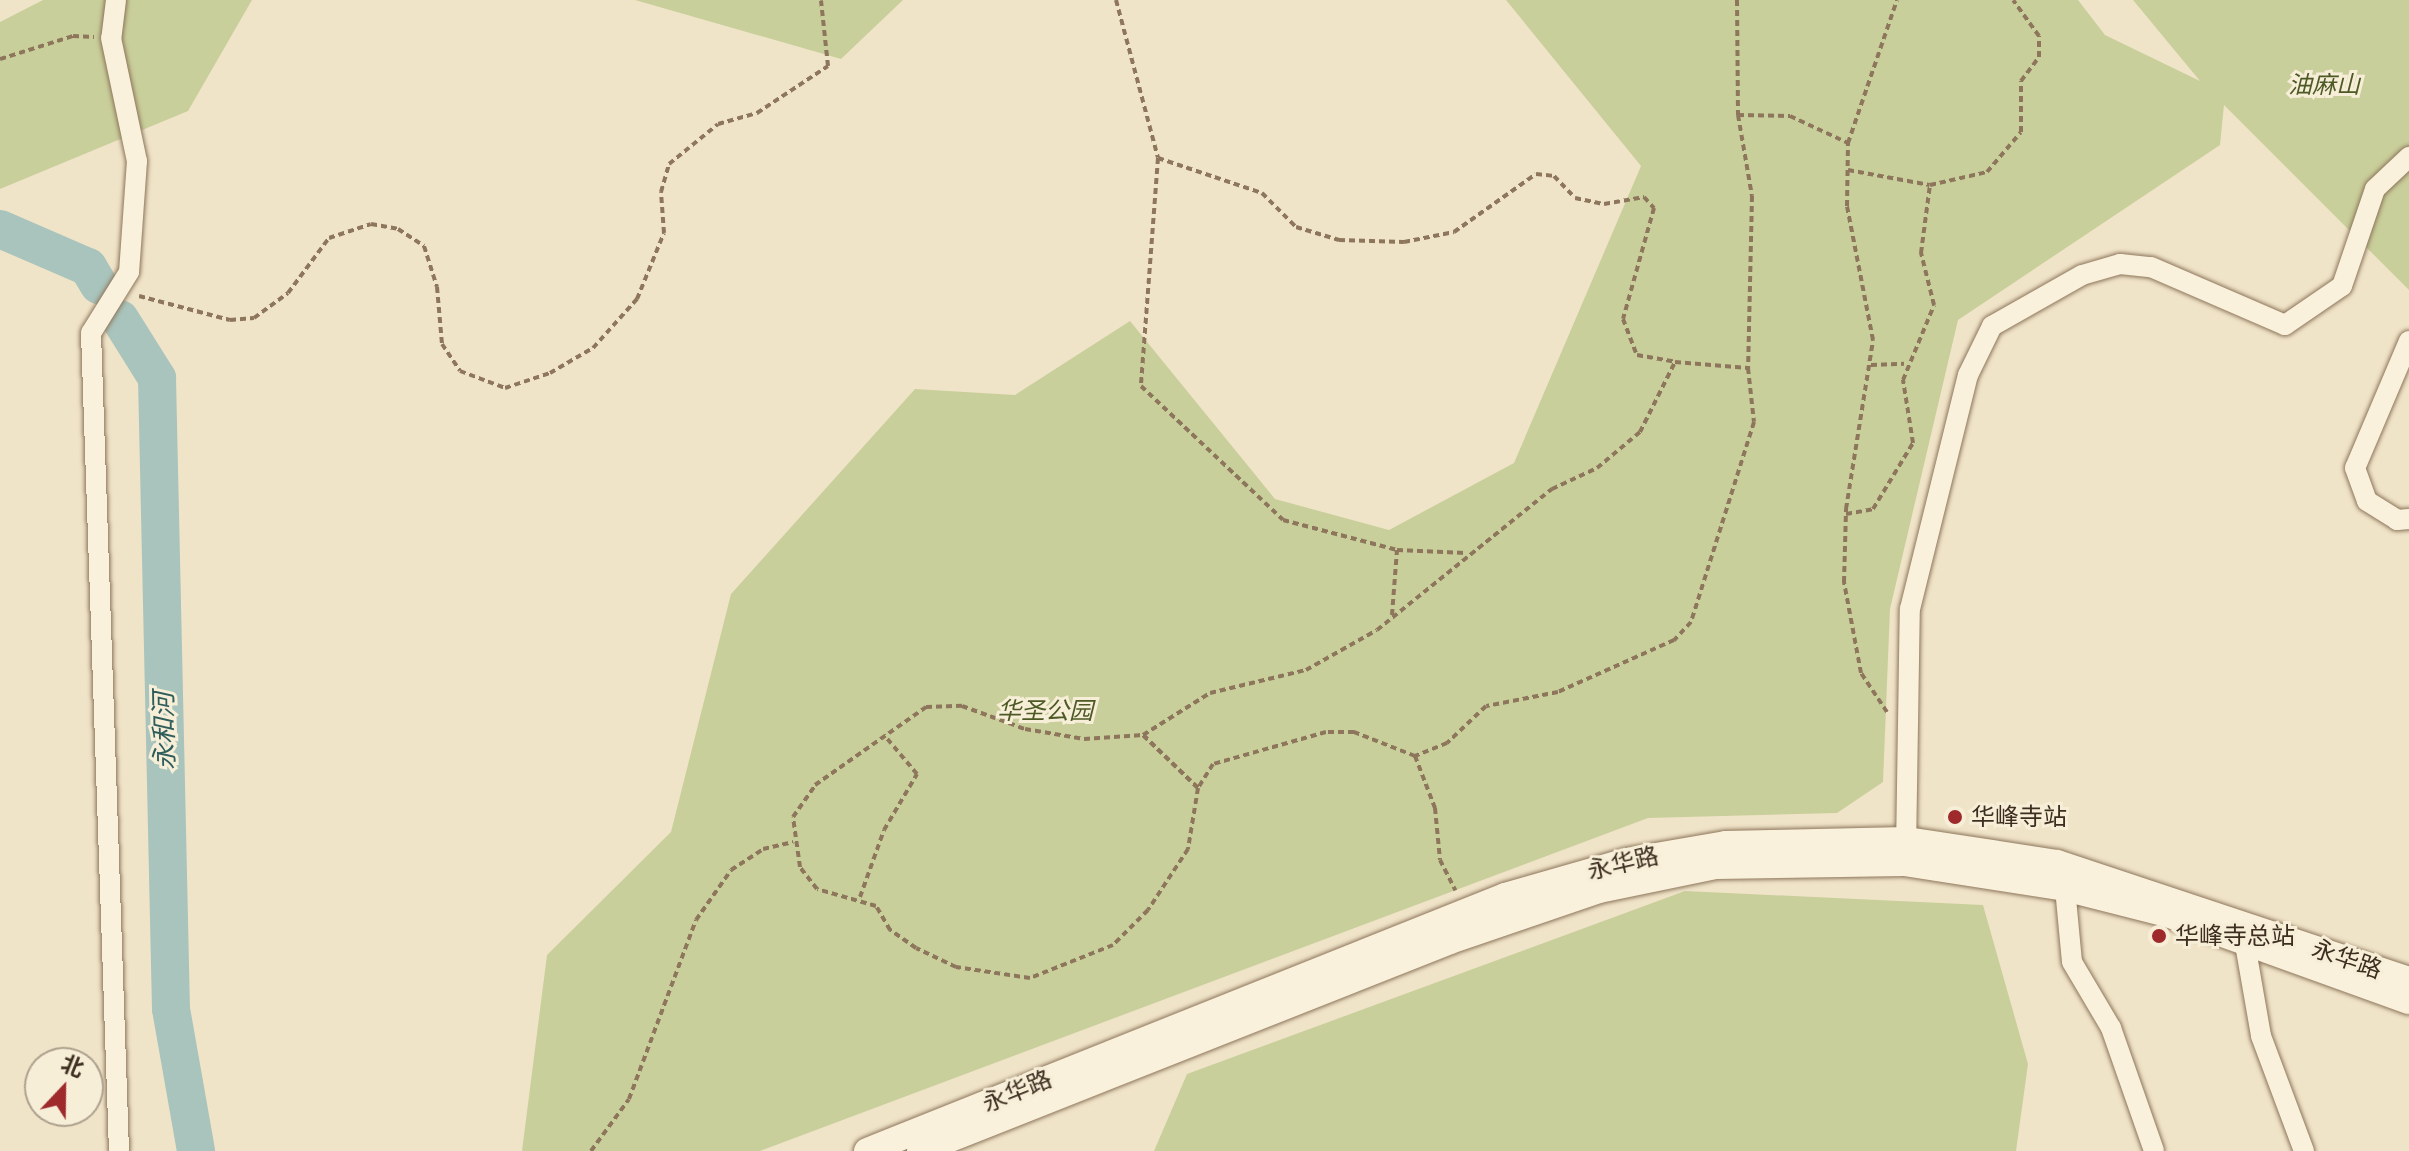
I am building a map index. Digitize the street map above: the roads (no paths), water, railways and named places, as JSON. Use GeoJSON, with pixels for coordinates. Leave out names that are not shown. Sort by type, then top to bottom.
{"type":"FeatureCollection","features":[{"type":"Feature","properties":{"kind":"street"},"geometry":{"type":"LineString","coordinates":[[116,0],[111,38],[137,161],[129,272],[91,333],[119,1151]]}},
{"type":"Feature","properties":{"kind":"street"},"geometry":{"type":"LineString","coordinates":[[1906,852],[1904,738],[1910,609],[1968,375],[1992,326],[2082,275],[2120,264],[2151,267],[2285,325],[2342,286],[2375,189],[2409,157]]}},
{"type":"Feature","properties":{"kind":"street"},"geometry":{"type":"LineString","coordinates":[[2409,341],[2355,468],[2367,501],[2381,514],[2409,519]]}},
{"type":"Feature","properties":{"kind":"street","name":"永华路"},"geometry":{"type":"LineString","coordinates":[[867,1151],[1465,911],[1679,850],[1906,852],[2114,877],[2409,980]]}},
{"type":"Feature","properties":{"kind":"street","name":"永华路"},"geometry":{"type":"LineString","coordinates":[[920,1151],[1450,941],[1599,890],[1716,866],[1906,852],[2167,914],[2409,1001]]}},
{"type":"Feature","properties":{"kind":"street"},"geometry":{"type":"LineString","coordinates":[[2065,888],[2072,962],[2111,1028],[2154,1151]]}},
{"type":"Feature","properties":{"kind":"street"},"geometry":{"type":"LineString","coordinates":[[2245,944],[2261,1036],[2304,1151]]}},
{"type":"Feature","properties":{"kind":"waterway","name":"永和河"},"geometry":{"type":"LineString","coordinates":[[0,229],[88,267],[99,285]]}},
{"type":"Feature","properties":{"kind":"waterway","name":"永和河"},"geometry":{"type":"LineString","coordinates":[[120,319],[157,378],[171,1009],[196,1151]]}},
{"type":"Feature","properties":{"kind":"place","name":"华峰寺站"},"geometry":{"type":"Point","coordinates":[1955,817]}},
{"type":"Feature","properties":{"kind":"place","name":"华峰寺总站"},"geometry":{"type":"Point","coordinates":[2159,936]}},
{"type":"Feature","properties":{"kind":"park label","name":"油麻山"},"geometry":{"type":"Point","coordinates":[2324,85]}},
{"type":"Feature","properties":{"kind":"park label","name":"华圣公园"},"geometry":{"type":"Point","coordinates":[1045,711]}}]}
